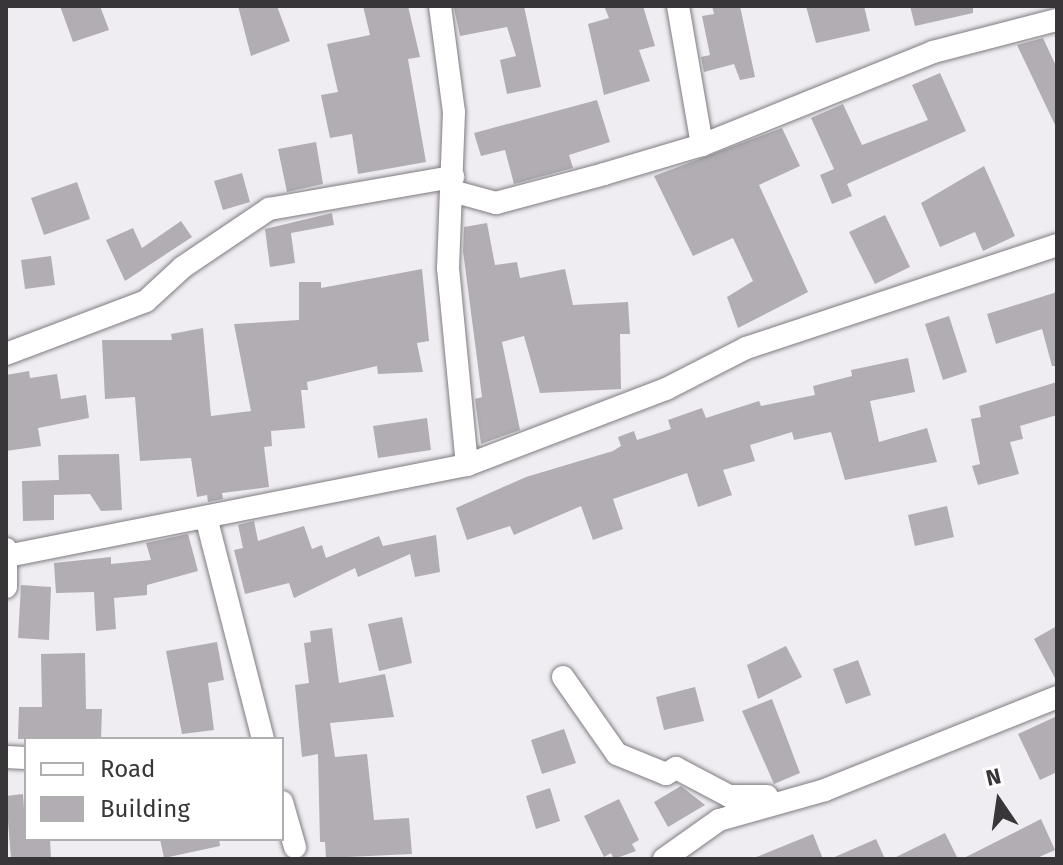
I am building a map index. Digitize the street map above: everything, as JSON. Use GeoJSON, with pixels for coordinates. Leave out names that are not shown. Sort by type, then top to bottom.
{"type":"FeatureCollection","features":[{"type":"Feature","properties":{"kind":"street"},"geometry":{"type":"LineString","coordinates":[[440,6],[454,112],[448,268],[467,465]]}},
{"type":"Feature","properties":{"kind":"street"},"geometry":{"type":"LineString","coordinates":[[678,6],[702,145]]}},
{"type":"Feature","properties":{"kind":"street"},"geometry":{"type":"LineString","coordinates":[[6,354],[146,301],[183,267],[269,209],[452,184],[496,203],[702,145],[933,52],[1057,20]]}},
{"type":"Feature","properties":{"kind":"street"},"geometry":{"type":"LineString","coordinates":[[7,556],[207,521],[242,506],[467,465],[666,389],[746,348],[1057,245]]}},
{"type":"Feature","properties":{"kind":"street"},"geometry":{"type":"LineString","coordinates":[[207,521],[262,737]]}},
{"type":"Feature","properties":{"kind":"street"},"geometry":{"type":"LineString","coordinates":[[6,549],[6,587]]}},
{"type":"Feature","properties":{"kind":"street"},"geometry":{"type":"LineString","coordinates":[[563,677],[617,754],[666,774],[676,768],[729,796],[776,794],[786,801]]}},
{"type":"Feature","properties":{"kind":"street"},"geometry":{"type":"LineString","coordinates":[[664,859],[719,820],[786,801],[1057,697]]}},
{"type":"Feature","properties":{"kind":"street"},"geometry":{"type":"LineString","coordinates":[[284,809],[295,847]]}},
{"type":"Feature","properties":{"kind":"building"},"geometry":{"type":"Polygon","coordinates":[[[60,6],[100,6],[109,30],[73,42],[60,6]]]}},
{"type":"Feature","properties":{"kind":"building"},"geometry":{"type":"Polygon","coordinates":[[[238,6],[277,6],[290,41],[251,56],[238,6]]]}},
{"type":"Feature","properties":{"kind":"building"},"geometry":{"type":"Polygon","coordinates":[[[363,6],[408,6],[420,57],[408,59],[426,162],[358,174],[352,134],[330,138],[321,95],[338,92],[327,44],[370,35],[363,6]]]}},
{"type":"Feature","properties":{"kind":"building"},"geometry":{"type":"Polygon","coordinates":[[[524,6],[541,87],[507,94],[500,60],[516,56],[507,27],[460,36],[454,8],[524,6]]]}},
{"type":"Feature","properties":{"kind":"building"},"geometry":{"type":"Polygon","coordinates":[[[604,6],[643,6],[655,46],[639,50],[650,81],[604,95],[588,24],[609,18],[604,6]]]}},
{"type":"Feature","properties":{"kind":"building"},"geometry":{"type":"Polygon","coordinates":[[[712,6],[740,6],[755,77],[740,80],[734,64],[704,72],[701,57],[710,55],[702,16],[714,14],[712,6]]]}},
{"type":"Feature","properties":{"kind":"building"},"geometry":{"type":"Polygon","coordinates":[[[806,6],[864,6],[870,31],[816,43],[806,6]]]}},
{"type":"Feature","properties":{"kind":"building"},"geometry":{"type":"Polygon","coordinates":[[[910,6],[973,6],[973,13],[915,26],[910,6]]]}},
{"type":"Feature","properties":{"kind":"building"},"geometry":{"type":"Polygon","coordinates":[[[1043,38],[1057,68],[1057,129],[1017,45],[1043,38]]]}},
{"type":"Feature","properties":{"kind":"building"},"geometry":{"type":"Polygon","coordinates":[[[940,73],[966,131],[847,184],[852,196],[832,204],[820,175],[834,169],[811,118],[843,104],[862,145],[928,120],[912,85],[940,73]]]}},
{"type":"Feature","properties":{"kind":"building"},"geometry":{"type":"Polygon","coordinates":[[[597,100],[610,142],[569,155],[573,168],[514,184],[505,150],[481,156],[474,133],[597,100]]]}},
{"type":"Feature","properties":{"kind":"building"},"geometry":{"type":"Polygon","coordinates":[[[782,128],[800,166],[759,185],[808,292],[738,328],[727,297],[753,281],[733,238],[693,256],[654,176],[782,128]]]}},
{"type":"Feature","properties":{"kind":"building"},"geometry":{"type":"Polygon","coordinates":[[[316,142],[323,184],[287,192],[278,149],[316,142]]]}},
{"type":"Feature","properties":{"kind":"building"},"geometry":{"type":"Polygon","coordinates":[[[984,166],[1015,236],[983,251],[975,232],[940,247],[921,203],[984,166]]]}},
{"type":"Feature","properties":{"kind":"building"},"geometry":{"type":"Polygon","coordinates":[[[242,173],[250,202],[223,210],[214,181],[242,173]]]}},
{"type":"Feature","properties":{"kind":"building"},"geometry":{"type":"Polygon","coordinates":[[[77,182],[90,219],[44,235],[31,198],[77,182]]]}},
{"type":"Feature","properties":{"kind":"building"},"geometry":{"type":"Polygon","coordinates":[[[332,213],[334,225],[291,233],[295,263],[270,267],[265,229],[332,213]]]}},
{"type":"Feature","properties":{"kind":"building"},"geometry":{"type":"Polygon","coordinates":[[[885,215],[910,267],[875,284],[849,232],[885,215]]]}},
{"type":"Feature","properties":{"kind":"building"},"geometry":{"type":"Polygon","coordinates":[[[181,221],[192,237],[125,281],[106,240],[133,228],[142,248],[181,221]]]}},
{"type":"Feature","properties":{"kind":"building"},"geometry":{"type":"Polygon","coordinates":[[[487,223],[495,265],[517,262],[520,278],[565,269],[573,305],[628,302],[630,334],[620,334],[621,389],[540,393],[524,336],[502,342],[520,430],[481,444],[475,399],[482,397],[463,251],[464,227],[487,223]]]}},
{"type":"Feature","properties":{"kind":"building"},"geometry":{"type":"Polygon","coordinates":[[[51,256],[55,285],[25,289],[21,260],[51,256]]]}},
{"type":"Feature","properties":{"kind":"building"},"geometry":{"type":"Polygon","coordinates":[[[422,269],[429,341],[417,343],[423,372],[378,374],[377,366],[307,382],[308,390],[301,390],[305,428],[271,431],[272,446],[264,447],[269,487],[222,493],[223,499],[208,502],[207,495],[197,497],[191,458],[140,461],[135,397],[105,399],[102,340],[172,340],[171,334],[203,328],[211,416],[251,411],[234,324],[299,320],[299,282],[321,282],[321,288],[422,269]]]}},
{"type":"Feature","properties":{"kind":"building"},"geometry":{"type":"Polygon","coordinates":[[[1057,292],[1057,366],[1052,366],[1042,329],[996,344],[987,314],[1057,292]]]}},
{"type":"Feature","properties":{"kind":"building"},"geometry":{"type":"Polygon","coordinates":[[[949,316],[967,372],[943,380],[925,324],[949,316]]]}},
{"type":"Feature","properties":{"kind":"building"},"geometry":{"type":"Polygon","coordinates":[[[908,358],[915,392],[870,401],[879,442],[927,428],[937,462],[845,480],[831,432],[794,440],[792,432],[750,445],[755,461],[723,470],[732,495],[698,507],[687,473],[613,499],[623,529],[593,540],[581,506],[514,535],[510,526],[467,540],[456,508],[526,477],[613,451],[621,446],[618,437],[634,431],[637,440],[671,429],[668,420],[702,408],[706,418],[759,401],[761,406],[815,395],[813,386],[852,376],[851,370],[908,358]]]}},
{"type":"Feature","properties":{"kind":"building"},"geometry":{"type":"Polygon","coordinates":[[[29,371],[30,378],[57,374],[61,399],[86,395],[89,418],[38,428],[41,446],[6,451],[6,375],[29,371]]]}},
{"type":"Feature","properties":{"kind":"building"},"geometry":{"type":"Polygon","coordinates":[[[1057,382],[1057,415],[1020,426],[1023,439],[1010,442],[1019,474],[978,485],[972,466],[980,464],[971,419],[981,417],[979,406],[1057,382]]]}},
{"type":"Feature","properties":{"kind":"building"},"geometry":{"type":"Polygon","coordinates":[[[427,418],[431,450],[378,458],[373,426],[427,418]]]}},
{"type":"Feature","properties":{"kind":"building"},"geometry":{"type":"Polygon","coordinates":[[[119,454],[122,510],[101,511],[90,494],[54,495],[54,520],[23,521],[22,481],[59,480],[58,455],[119,454]]]}},
{"type":"Feature","properties":{"kind":"building"},"geometry":{"type":"Polygon","coordinates":[[[947,506],[954,537],[915,546],[908,515],[947,506]]]}},
{"type":"Feature","properties":{"kind":"building"},"geometry":{"type":"Polygon","coordinates":[[[254,521],[258,541],[304,526],[312,549],[322,545],[326,558],[379,536],[383,546],[436,535],[440,572],[415,577],[410,554],[358,577],[355,568],[294,598],[289,583],[245,594],[234,550],[243,548],[238,525],[254,521]]]}},
{"type":"Feature","properties":{"kind":"building"},"geometry":{"type":"Polygon","coordinates":[[[188,534],[198,571],[147,585],[147,595],[114,598],[116,629],[96,631],[94,592],[56,593],[54,563],[111,557],[111,564],[151,560],[146,543],[188,534]]]}},
{"type":"Feature","properties":{"kind":"building"},"geometry":{"type":"Polygon","coordinates":[[[21,585],[51,587],[49,640],[18,638],[21,585]]]}},
{"type":"Feature","properties":{"kind":"building"},"geometry":{"type":"Polygon","coordinates":[[[402,617],[412,663],[379,671],[368,624],[402,617]]]}},
{"type":"Feature","properties":{"kind":"building"},"geometry":{"type":"Polygon","coordinates":[[[1057,626],[1057,682],[1034,639],[1057,626]]]}},
{"type":"Feature","properties":{"kind":"building"},"geometry":{"type":"Polygon","coordinates":[[[332,628],[339,683],[385,674],[394,717],[330,723],[335,757],[367,754],[374,820],[409,818],[412,854],[326,858],[325,842],[320,842],[318,754],[302,757],[295,685],[309,683],[304,643],[311,642],[310,631],[332,628]]]}},
{"type":"Feature","properties":{"kind":"building"},"geometry":{"type":"Polygon","coordinates":[[[217,642],[224,680],[208,683],[214,730],[182,734],[166,651],[217,642]]]}},
{"type":"Feature","properties":{"kind":"building"},"geometry":{"type":"Polygon","coordinates":[[[786,646],[802,677],[758,699],[747,665],[786,646]]]}},
{"type":"Feature","properties":{"kind":"building"},"geometry":{"type":"Polygon","coordinates":[[[85,653],[86,709],[102,709],[101,737],[18,739],[19,707],[42,707],[41,654],[85,653]]]}},
{"type":"Feature","properties":{"kind":"building"},"geometry":{"type":"Polygon","coordinates":[[[858,660],[871,695],[846,704],[833,669],[858,660]]]}},
{"type":"Feature","properties":{"kind":"building"},"geometry":{"type":"Polygon","coordinates":[[[695,687],[704,721],[664,730],[656,697],[695,687]]]}},
{"type":"Feature","properties":{"kind":"building"},"geometry":{"type":"Polygon","coordinates":[[[772,699],[800,773],[774,784],[742,711],[772,699]]]}},
{"type":"Feature","properties":{"kind":"building"},"geometry":{"type":"Polygon","coordinates":[[[1057,716],[1057,772],[1040,780],[1018,734],[1057,716]]]}},
{"type":"Feature","properties":{"kind":"building"},"geometry":{"type":"Polygon","coordinates":[[[564,729],[576,763],[542,774],[531,740],[564,729]]]}},
{"type":"Feature","properties":{"kind":"building"},"geometry":{"type":"Polygon","coordinates":[[[681,786],[705,805],[668,827],[654,802],[681,786]]]}},
{"type":"Feature","properties":{"kind":"building"},"geometry":{"type":"Polygon","coordinates":[[[550,788],[560,821],[536,829],[526,796],[550,788]]]}},
{"type":"Feature","properties":{"kind":"building"},"geometry":{"type":"Polygon","coordinates":[[[23,794],[24,841],[50,841],[51,859],[11,859],[6,796],[23,794]]]}},
{"type":"Feature","properties":{"kind":"building"},"geometry":{"type":"Polygon","coordinates":[[[619,799],[639,840],[632,844],[636,851],[614,859],[611,853],[604,857],[584,816],[619,799]]]}},
{"type":"Feature","properties":{"kind":"building"},"geometry":{"type":"Polygon","coordinates":[[[1041,819],[1055,850],[1035,859],[962,859],[1041,819]]]}},
{"type":"Feature","properties":{"kind":"building"},"geometry":{"type":"Polygon","coordinates":[[[945,833],[958,859],[892,859],[945,833]]]}},
{"type":"Feature","properties":{"kind":"building"},"geometry":{"type":"Polygon","coordinates":[[[813,834],[823,859],[754,859],[754,858],[813,834]]]}},
{"type":"Feature","properties":{"kind":"building"},"geometry":{"type":"Polygon","coordinates":[[[876,839],[885,859],[830,859],[876,839]]]}},
{"type":"Feature","properties":{"kind":"building"},"geometry":{"type":"Polygon","coordinates":[[[160,841],[219,841],[220,846],[164,858],[160,841]]]}}]}
